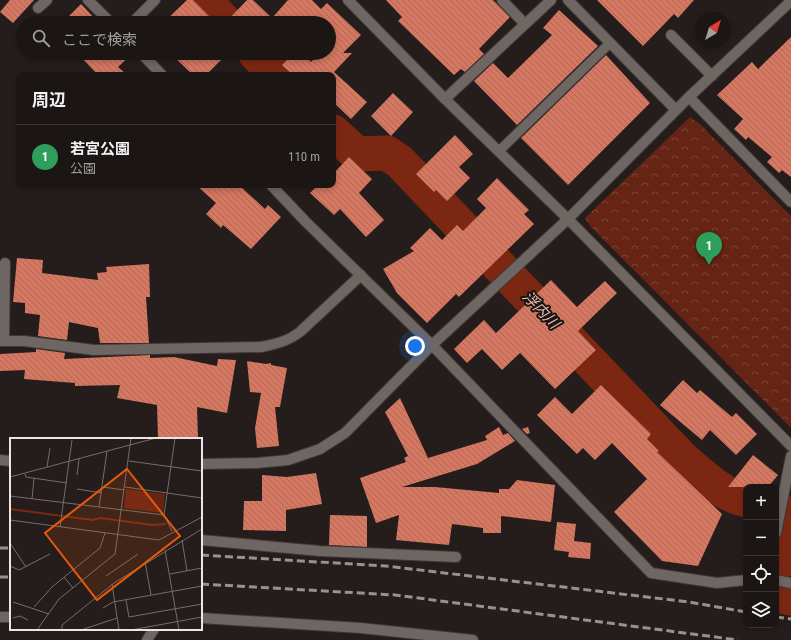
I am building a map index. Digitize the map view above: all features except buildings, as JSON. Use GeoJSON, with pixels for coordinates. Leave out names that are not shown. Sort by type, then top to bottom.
{"type":"FeatureCollection","features":[{"type":"Feature","properties":{"kind":"street"},"geometry":{"type":"LineString","coordinates":[[38,8],[46,0]]}},
{"type":"Feature","properties":{"kind":"street"},"geometry":{"type":"LineString","coordinates":[[88,0],[104,16]]}},
{"type":"Feature","properties":{"kind":"street"},"geometry":{"type":"LineString","coordinates":[[139,16],[155,0]]}},
{"type":"Feature","properties":{"kind":"street"},"geometry":{"type":"LineString","coordinates":[[348,0],[445,100],[568,219],[791,446]]}},
{"type":"Feature","properties":{"kind":"street"},"geometry":{"type":"LineString","coordinates":[[502,0],[525,24]]}},
{"type":"Feature","properties":{"kind":"street"},"geometry":{"type":"LineString","coordinates":[[445,100],[551,0]]}},
{"type":"Feature","properties":{"kind":"street"},"geometry":{"type":"LineString","coordinates":[[568,0],[676,110]]}},
{"type":"Feature","properties":{"kind":"street"},"geometry":{"type":"LineString","coordinates":[[202,464],[272,462],[298,457],[320,449],[357,423],[432,345],[568,219],[689,97],[791,1]]}},
{"type":"Feature","properties":{"kind":"street"},"geometry":{"type":"LineString","coordinates":[[671,35],[712,76]]}},
{"type":"Feature","properties":{"kind":"street"},"geometry":{"type":"LineString","coordinates":[[147,60],[159,72]]}},
{"type":"Feature","properties":{"kind":"street"},"geometry":{"type":"LineString","coordinates":[[689,97],[791,202]]}},
{"type":"Feature","properties":{"kind":"street"},"geometry":{"type":"LineString","coordinates":[[274,188],[305,222],[432,345],[651,573],[717,583],[743,580]]}},
{"type":"Feature","properties":{"kind":"street"},"geometry":{"type":"LineString","coordinates":[[5,263],[2,341],[94,350],[261,347],[276,344],[292,339],[302,332],[361,275]]}},
{"type":"Feature","properties":{"kind":"street"},"geometry":{"type":"LineString","coordinates":[[779,520],[791,456]]}},
{"type":"Feature","properties":{"kind":"street"},"geometry":{"type":"LineString","coordinates":[[0,460],[10,461]]}},
{"type":"Feature","properties":{"kind":"street"},"geometry":{"type":"LineString","coordinates":[[202,540],[320,551],[456,557]]}},
{"type":"Feature","properties":{"kind":"street"},"geometry":{"type":"LineString","coordinates":[[779,581],[791,583]]}},
{"type":"Feature","properties":{"kind":"street"},"geometry":{"type":"LineString","coordinates":[[202,618],[361,628],[468,640]]}},
{"type":"Feature","properties":{"kind":"street"},"geometry":{"type":"LineString","coordinates":[[147,640],[153,630]]}},
{"type":"Feature","properties":{"kind":"lane"},"geometry":{"type":"LineString","coordinates":[[499,152],[610,43]]}},
{"type":"Feature","properties":{"kind":"green space"},"geometry":{"type":"Polygon","coordinates":[[[690,117],[700,124],[791,216],[791,428],[591,227],[585,218],[690,117]]]}},
{"type":"Feature","properties":{"kind":"waterway","name":"浮内川"},"geometry":{"type":"LineString","coordinates":[[204,0],[219,16]]}},
{"type":"Feature","properties":{"kind":"waterway","name":"浮内川"},"geometry":{"type":"LineString","coordinates":[[262,60],[273,72]]}},
{"type":"Feature","properties":{"kind":"waterway","name":"浮内川"},"geometry":{"type":"LineString","coordinates":[[336,135],[357,154],[387,153],[400,162],[682,458],[720,489],[743,499]]}},
{"type":"Feature","properties":{"kind":"waterway","name":"浮内川"},"geometry":{"type":"LineString","coordinates":[[780,562],[791,513]]}},
{"type":"Feature","properties":{"kind":"waterway","name":"浮内川"},"geometry":{"type":"LineString","coordinates":[[779,596],[791,598]]}},
{"type":"Feature","properties":{"kind":"railway"},"geometry":{"type":"LineString","coordinates":[[0,548],[10,548]]}},
{"type":"Feature","properties":{"kind":"railway"},"geometry":{"type":"LineString","coordinates":[[202,555],[386,566],[689,602],[743,611]]}},
{"type":"Feature","properties":{"kind":"railway"},"geometry":{"type":"LineString","coordinates":[[0,577],[10,577]]}},
{"type":"Feature","properties":{"kind":"railway"},"geometry":{"type":"LineString","coordinates":[[202,584],[395,595],[738,640]]}},
{"type":"Feature","properties":{"kind":"railway"},"geometry":{"type":"LineString","coordinates":[[779,617],[791,619]]}},
{"type":"Feature","properties":{"kind":"place","name":"若宮公園"},"geometry":{"type":"Point","coordinates":[709,265]}}]}
